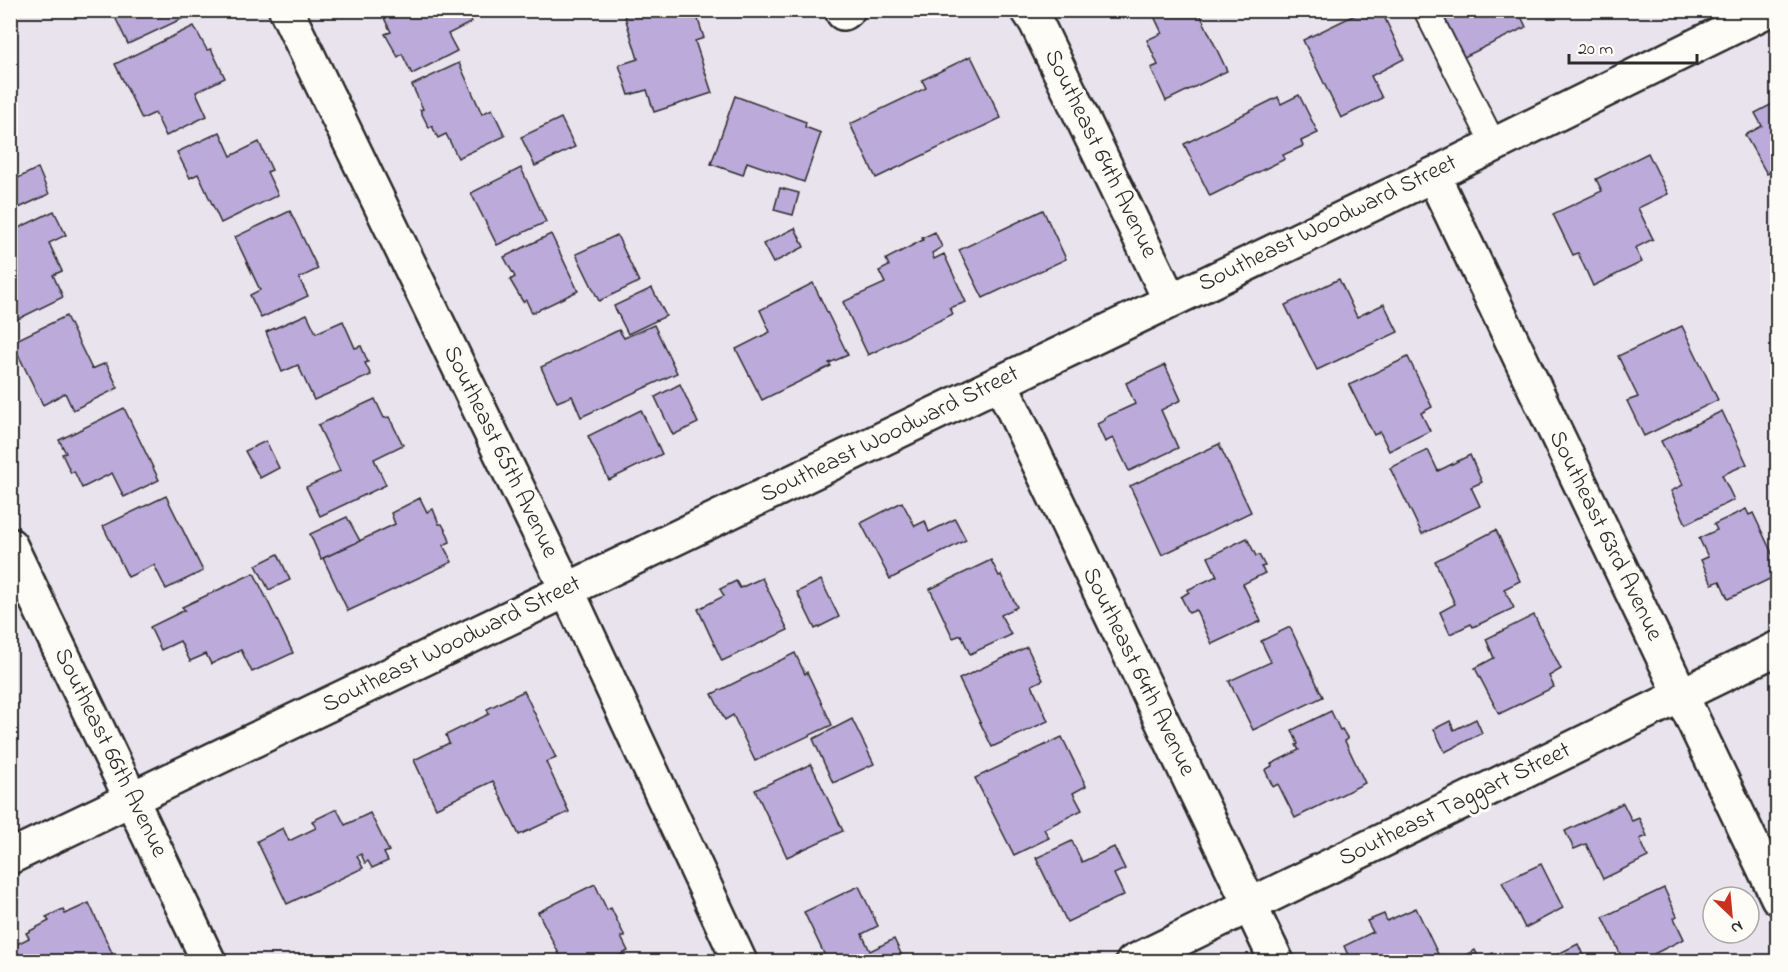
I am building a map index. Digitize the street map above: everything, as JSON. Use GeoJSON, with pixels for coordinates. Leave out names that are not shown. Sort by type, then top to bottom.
{"type":"FeatureCollection","features":[{"type":"Feature","properties":{"kind":"street","name":"Southeast 65th Avenue"},"geometry":{"type":"LineString","coordinates":[[286,10],[567,590],[740,962]]}},
{"type":"Feature","properties":{"kind":"street","name":"Southeast 64th Avenue"},"geometry":{"type":"LineString","coordinates":[[1028,10],[1036,22],[1170,300]]}},
{"type":"Feature","properties":{"kind":"street","name":"Southeast Woodward Street"},"geometry":{"type":"LineString","coordinates":[[10,857],[1433,175],[1768,10]]}},
{"type":"Feature","properties":{"kind":"street","name":"Southeast 63rd Avenue"},"geometry":{"type":"LineString","coordinates":[[1433,175],[1778,898]]}},
{"type":"Feature","properties":{"kind":"street","name":"Southeast 64th Avenue"},"geometry":{"type":"LineString","coordinates":[[1000,382],[1277,962]]}},
{"type":"Feature","properties":{"kind":"street","name":"Southeast 66th Avenue"},"geometry":{"type":"LineString","coordinates":[[10,545],[209,962]]}},
{"type":"Feature","properties":{"kind":"street","name":"Southeast Taggart Street"},"geometry":{"type":"LineString","coordinates":[[1133,962],[1778,648]]}},
{"type":"Feature","properties":{"kind":"lane"},"geometry":{"type":"LineString","coordinates":[[1426,10],[1494,145]]}},
{"type":"Feature","properties":{"kind":"building"},"geometry":{"type":"Polygon","coordinates":[[[118,10],[185,10],[188,16],[128,44],[114,15],[120,13],[118,10]]]}},
{"type":"Feature","properties":{"kind":"building"},"geometry":{"type":"Polygon","coordinates":[[[380,10],[466,10],[472,22],[448,34],[457,51],[412,74],[402,54],[398,57],[385,34],[391,32],[380,10]]]}},
{"type":"Feature","properties":{"kind":"building"},"geometry":{"type":"Polygon","coordinates":[[[634,10],[695,10],[704,38],[695,41],[712,93],[654,112],[647,90],[629,95],[619,65],[638,59],[624,14],[634,10]]]}},
{"type":"Feature","properties":{"kind":"building"},"geometry":{"type":"Polygon","coordinates":[[[1161,10],[1198,10],[1227,71],[1166,101],[1151,68],[1158,65],[1147,40],[1162,33],[1153,14],[1161,10]]]}},
{"type":"Feature","properties":{"kind":"building"},"geometry":{"type":"Polygon","coordinates":[[[1365,10],[1381,10],[1404,59],[1371,76],[1382,98],[1341,118],[1303,40],[1365,10]]]}},
{"type":"Feature","properties":{"kind":"building"},"geometry":{"type":"Polygon","coordinates":[[[1439,10],[1518,10],[1526,27],[1462,58],[1439,10]]]}},
{"type":"Feature","properties":{"kind":"building"},"geometry":{"type":"Polygon","coordinates":[[[194,26],[207,50],[211,49],[225,78],[196,92],[207,116],[166,136],[155,113],[142,119],[115,64],[194,26]]]}},
{"type":"Feature","properties":{"kind":"building"},"geometry":{"type":"Polygon","coordinates":[[[971,56],[1001,118],[876,178],[850,124],[926,88],[922,80],[971,56]]]}},
{"type":"Feature","properties":{"kind":"building"},"geometry":{"type":"Polygon","coordinates":[[[459,63],[482,114],[492,109],[505,136],[458,158],[446,134],[438,138],[432,126],[429,128],[412,85],[459,63]]]}},
{"type":"Feature","properties":{"kind":"building"},"geometry":{"type":"Polygon","coordinates":[[[1299,95],[1318,133],[1301,141],[1303,146],[1283,155],[1285,159],[1210,196],[1184,144],[1278,97],[1281,104],[1299,95]]]}},
{"type":"Feature","properties":{"kind":"building"},"geometry":{"type":"Polygon","coordinates":[[[735,96],[806,122],[805,127],[821,133],[804,182],[747,162],[743,175],[711,164],[735,96]]]}},
{"type":"Feature","properties":{"kind":"building"},"geometry":{"type":"Polygon","coordinates":[[[1778,101],[1778,168],[1767,174],[1745,135],[1762,126],[1755,113],[1778,101]]]}},
{"type":"Feature","properties":{"kind":"building"},"geometry":{"type":"Polygon","coordinates":[[[561,118],[575,147],[535,166],[521,137],[561,118]]]}},
{"type":"Feature","properties":{"kind":"building"},"geometry":{"type":"Polygon","coordinates":[[[220,132],[231,156],[259,142],[272,170],[267,172],[278,195],[221,223],[198,174],[190,178],[177,152],[220,132]]]}},
{"type":"Feature","properties":{"kind":"building"},"geometry":{"type":"Polygon","coordinates":[[[1648,153],[1668,194],[1638,208],[1653,239],[1635,248],[1642,262],[1593,286],[1578,253],[1573,255],[1553,214],[1602,191],[1596,179],[1648,153]]]}},
{"type":"Feature","properties":{"kind":"building"},"geometry":{"type":"Polygon","coordinates":[[[38,168],[49,194],[10,212],[10,182],[38,168]]]}},
{"type":"Feature","properties":{"kind":"building"},"geometry":{"type":"Polygon","coordinates":[[[521,168],[546,222],[497,245],[471,193],[521,168]]]}},
{"type":"Feature","properties":{"kind":"building"},"geometry":{"type":"Polygon","coordinates":[[[780,188],[799,193],[793,215],[774,210],[780,188]]]}},
{"type":"Feature","properties":{"kind":"building"},"geometry":{"type":"Polygon","coordinates":[[[1043,210],[1066,259],[983,298],[959,250],[1043,210]]]}},
{"type":"Feature","properties":{"kind":"building"},"geometry":{"type":"Polygon","coordinates":[[[54,211],[66,235],[49,243],[62,271],[53,275],[63,297],[10,323],[10,232],[54,211]]]}},
{"type":"Feature","properties":{"kind":"building"},"geometry":{"type":"Polygon","coordinates":[[[290,211],[318,269],[299,278],[308,296],[261,318],[250,295],[260,290],[235,237],[290,211]]]}},
{"type":"Feature","properties":{"kind":"building"},"geometry":{"type":"Polygon","coordinates":[[[795,228],[804,247],[773,263],[763,244],[795,228]]]}},
{"type":"Feature","properties":{"kind":"building"},"geometry":{"type":"Polygon","coordinates":[[[935,232],[942,247],[932,253],[934,259],[944,254],[966,302],[950,308],[953,314],[868,355],[843,302],[885,283],[879,271],[889,266],[886,259],[935,232]]]}},
{"type":"Feature","properties":{"kind":"building"},"geometry":{"type":"Polygon","coordinates":[[[551,234],[578,291],[532,313],[526,300],[523,302],[510,280],[515,277],[504,257],[551,234]]]}},
{"type":"Feature","properties":{"kind":"building"},"geometry":{"type":"Polygon","coordinates":[[[617,235],[639,282],[599,301],[576,254],[617,235]]]}},
{"type":"Feature","properties":{"kind":"building"},"geometry":{"type":"Polygon","coordinates":[[[1339,279],[1357,317],[1384,304],[1398,332],[1317,370],[1285,305],[1339,279]]]}},
{"type":"Feature","properties":{"kind":"building"},"geometry":{"type":"Polygon","coordinates":[[[813,283],[848,355],[829,363],[831,366],[762,400],[736,349],[770,332],[760,310],[813,283]]]}},
{"type":"Feature","properties":{"kind":"building"},"geometry":{"type":"Polygon","coordinates":[[[652,288],[666,316],[628,334],[614,306],[652,288]]]}},
{"type":"Feature","properties":{"kind":"building"},"geometry":{"type":"Polygon","coordinates":[[[307,314],[316,333],[343,321],[355,348],[361,346],[371,375],[314,400],[298,365],[282,372],[266,332],[307,314]]]}},
{"type":"Feature","properties":{"kind":"building"},"geometry":{"type":"Polygon","coordinates":[[[66,316],[92,369],[106,363],[118,388],[73,410],[65,393],[43,405],[12,342],[66,316]]]}},
{"type":"Feature","properties":{"kind":"building"},"geometry":{"type":"Polygon","coordinates":[[[654,325],[677,373],[581,417],[572,396],[557,402],[541,367],[619,330],[624,338],[654,325]]]}},
{"type":"Feature","properties":{"kind":"building"},"geometry":{"type":"Polygon","coordinates":[[[1682,326],[1718,400],[1644,436],[1627,401],[1638,397],[1618,356],[1682,326]]]}},
{"type":"Feature","properties":{"kind":"building"},"geometry":{"type":"Polygon","coordinates":[[[1408,357],[1432,407],[1421,413],[1430,431],[1389,451],[1380,432],[1374,435],[1349,385],[1408,357]]]}},
{"type":"Feature","properties":{"kind":"building"},"geometry":{"type":"Polygon","coordinates":[[[1165,365],[1181,400],[1161,410],[1178,448],[1129,471],[1113,438],[1105,442],[1097,424],[1105,420],[1104,418],[1135,404],[1126,383],[1165,365]]]}},
{"type":"Feature","properties":{"kind":"building"},"geometry":{"type":"Polygon","coordinates":[[[680,384],[698,423],[673,435],[655,397],[680,384]]]}},
{"type":"Feature","properties":{"kind":"building"},"geometry":{"type":"Polygon","coordinates":[[[375,399],[384,418],[389,417],[403,445],[374,459],[386,485],[320,516],[306,487],[340,471],[318,425],[375,399]]]}},
{"type":"Feature","properties":{"kind":"building"},"geometry":{"type":"Polygon","coordinates":[[[124,408],[159,480],[124,497],[112,473],[82,488],[74,471],[71,473],[62,454],[66,453],[59,440],[124,408]]]}},
{"type":"Feature","properties":{"kind":"building"},"geometry":{"type":"Polygon","coordinates":[[[641,410],[662,454],[609,480],[588,436],[641,410]]]}},
{"type":"Feature","properties":{"kind":"building"},"geometry":{"type":"Polygon","coordinates":[[[1722,411],[1747,464],[1722,475],[1734,500],[1686,524],[1671,491],[1683,485],[1661,441],[1722,411]]]}},
{"type":"Feature","properties":{"kind":"building"},"geometry":{"type":"Polygon","coordinates":[[[266,441],[279,468],[260,478],[245,451],[266,441]]]}},
{"type":"Feature","properties":{"kind":"building"},"geometry":{"type":"Polygon","coordinates":[[[1219,444],[1251,512],[1162,555],[1130,486],[1219,444]]]}},
{"type":"Feature","properties":{"kind":"building"},"geometry":{"type":"Polygon","coordinates":[[[1428,450],[1438,471],[1470,455],[1482,482],[1471,487],[1480,506],[1422,534],[1390,468],[1428,450]]]}},
{"type":"Feature","properties":{"kind":"building"},"geometry":{"type":"Polygon","coordinates":[[[166,496],[203,571],[166,589],[154,565],[128,577],[103,526],[166,496]]]}},
{"type":"Feature","properties":{"kind":"building"},"geometry":{"type":"Polygon","coordinates":[[[420,498],[427,512],[433,509],[439,524],[442,524],[448,535],[450,542],[443,545],[452,562],[348,611],[323,558],[395,524],[391,513],[420,498]]]}},
{"type":"Feature","properties":{"kind":"building"},"geometry":{"type":"Polygon","coordinates":[[[902,502],[915,526],[925,521],[929,532],[955,519],[966,540],[890,579],[861,523],[902,502]]]}},
{"type":"Feature","properties":{"kind":"building"},"geometry":{"type":"Polygon","coordinates":[[[1746,509],[1749,515],[1753,513],[1778,566],[1778,575],[1728,599],[1720,581],[1712,584],[1701,560],[1708,557],[1699,538],[1717,530],[1714,524],[1746,509]]]}},
{"type":"Feature","properties":{"kind":"building"},"geometry":{"type":"Polygon","coordinates":[[[347,517],[360,541],[321,559],[310,534],[347,517]]]}},
{"type":"Feature","properties":{"kind":"building"},"geometry":{"type":"Polygon","coordinates":[[[1496,530],[1520,581],[1504,589],[1514,608],[1473,627],[1471,624],[1450,634],[1440,612],[1455,604],[1435,561],[1496,530]]]}},
{"type":"Feature","properties":{"kind":"building"},"geometry":{"type":"Polygon","coordinates":[[[1247,538],[1256,556],[1259,555],[1265,566],[1261,567],[1265,573],[1243,584],[1261,621],[1212,644],[1196,610],[1189,613],[1181,597],[1189,592],[1187,590],[1217,576],[1208,557],[1247,538]]]}},
{"type":"Feature","properties":{"kind":"building"},"geometry":{"type":"Polygon","coordinates":[[[278,554],[290,580],[269,590],[256,565],[278,554]]]}},
{"type":"Feature","properties":{"kind":"building"},"geometry":{"type":"Polygon","coordinates":[[[991,560],[1017,607],[1001,615],[1011,635],[970,654],[961,635],[953,638],[930,589],[991,560]]]}},
{"type":"Feature","properties":{"kind":"building"},"geometry":{"type":"Polygon","coordinates":[[[254,573],[293,653],[252,672],[241,650],[211,664],[206,654],[190,661],[180,641],[161,650],[150,627],[185,610],[182,607],[254,573]]]}},
{"type":"Feature","properties":{"kind":"building"},"geometry":{"type":"Polygon","coordinates":[[[762,578],[788,630],[722,661],[698,609],[724,596],[720,589],[736,581],[740,588],[762,578]]]}},
{"type":"Feature","properties":{"kind":"building"},"geometry":{"type":"Polygon","coordinates":[[[821,580],[839,617],[815,629],[797,592],[821,580]]]}},
{"type":"Feature","properties":{"kind":"building"},"geometry":{"type":"Polygon","coordinates":[[[1534,615],[1561,669],[1549,676],[1554,687],[1499,714],[1475,668],[1494,658],[1486,639],[1534,615]]]}},
{"type":"Feature","properties":{"kind":"building"},"geometry":{"type":"Polygon","coordinates":[[[1290,627],[1323,697],[1253,730],[1229,681],[1271,662],[1261,641],[1290,627]]]}},
{"type":"Feature","properties":{"kind":"building"},"geometry":{"type":"Polygon","coordinates":[[[1027,647],[1043,680],[1032,685],[1048,721],[992,747],[959,679],[1027,647]]]}},
{"type":"Feature","properties":{"kind":"building"},"geometry":{"type":"Polygon","coordinates":[[[795,653],[805,674],[807,672],[832,725],[755,761],[733,715],[725,720],[712,694],[795,653]]]}},
{"type":"Feature","properties":{"kind":"building"},"geometry":{"type":"Polygon","coordinates":[[[524,691],[556,758],[546,762],[569,812],[519,835],[493,781],[436,808],[414,760],[449,743],[446,735],[489,714],[487,709],[524,691]]]}},
{"type":"Feature","properties":{"kind":"building"},"geometry":{"type":"Polygon","coordinates":[[[1331,711],[1340,730],[1342,729],[1348,739],[1345,741],[1365,783],[1295,818],[1278,784],[1273,787],[1265,770],[1272,766],[1271,764],[1299,750],[1292,730],[1331,711]]]}},
{"type":"Feature","properties":{"kind":"building"},"geometry":{"type":"Polygon","coordinates":[[[852,719],[874,764],[833,783],[813,739],[852,719]]]}},
{"type":"Feature","properties":{"kind":"building"},"geometry":{"type":"Polygon","coordinates":[[[1476,719],[1482,733],[1445,752],[1434,729],[1450,721],[1454,730],[1476,719]]]}},
{"type":"Feature","properties":{"kind":"building"},"geometry":{"type":"Polygon","coordinates":[[[1062,737],[1086,786],[1073,793],[1082,810],[1044,829],[1049,838],[1014,855],[975,778],[1062,737]]]}},
{"type":"Feature","properties":{"kind":"building"},"geometry":{"type":"Polygon","coordinates":[[[811,764],[843,831],[787,857],[755,790],[811,764]]]}},
{"type":"Feature","properties":{"kind":"building"},"geometry":{"type":"Polygon","coordinates":[[[1623,803],[1632,821],[1639,818],[1647,836],[1640,839],[1648,857],[1603,879],[1586,844],[1574,849],[1565,831],[1623,803]]]}},
{"type":"Feature","properties":{"kind":"building"},"geometry":{"type":"Polygon","coordinates":[[[337,809],[345,825],[370,813],[389,851],[384,853],[388,861],[372,868],[368,861],[365,863],[361,854],[357,856],[363,868],[287,904],[257,841],[283,828],[289,841],[316,828],[312,821],[337,809]]]}},
{"type":"Feature","properties":{"kind":"building"},"geometry":{"type":"Polygon","coordinates":[[[1072,841],[1082,862],[1114,847],[1125,869],[1114,874],[1124,895],[1067,922],[1036,858],[1072,841]]]}},
{"type":"Feature","properties":{"kind":"building"},"geometry":{"type":"Polygon","coordinates":[[[1541,864],[1563,908],[1525,928],[1502,882],[1541,864]]]}},
{"type":"Feature","properties":{"kind":"building"},"geometry":{"type":"Polygon","coordinates":[[[595,884],[607,910],[611,908],[625,937],[621,937],[628,951],[608,962],[563,962],[538,912],[595,884]]]}},
{"type":"Feature","properties":{"kind":"building"},"geometry":{"type":"Polygon","coordinates":[[[859,886],[878,926],[862,934],[870,951],[894,939],[905,962],[828,962],[804,912],[859,886]]]}},
{"type":"Feature","properties":{"kind":"building"},"geometry":{"type":"Polygon","coordinates":[[[1664,888],[1677,916],[1674,918],[1684,939],[1638,962],[1624,962],[1603,917],[1664,888]]]}},
{"type":"Feature","properties":{"kind":"building"},"geometry":{"type":"Polygon","coordinates":[[[89,903],[113,955],[100,962],[18,962],[11,947],[29,938],[26,933],[49,921],[46,917],[63,909],[65,914],[89,903]]]}},
{"type":"Feature","properties":{"kind":"building"},"geometry":{"type":"Polygon","coordinates":[[[1416,908],[1439,956],[1434,958],[1436,962],[1351,962],[1344,946],[1373,932],[1367,921],[1384,914],[1387,921],[1416,908]]]}},
{"type":"Feature","properties":{"kind":"building"},"geometry":{"type":"Polygon","coordinates":[[[1578,944],[1586,962],[1544,962],[1544,961],[1578,944]]]}},
{"type":"Feature","properties":{"kind":"building"},"geometry":{"type":"Polygon","coordinates":[[[1475,950],[1480,960],[1493,953],[1497,962],[1452,962],[1475,950]]]}}]}
